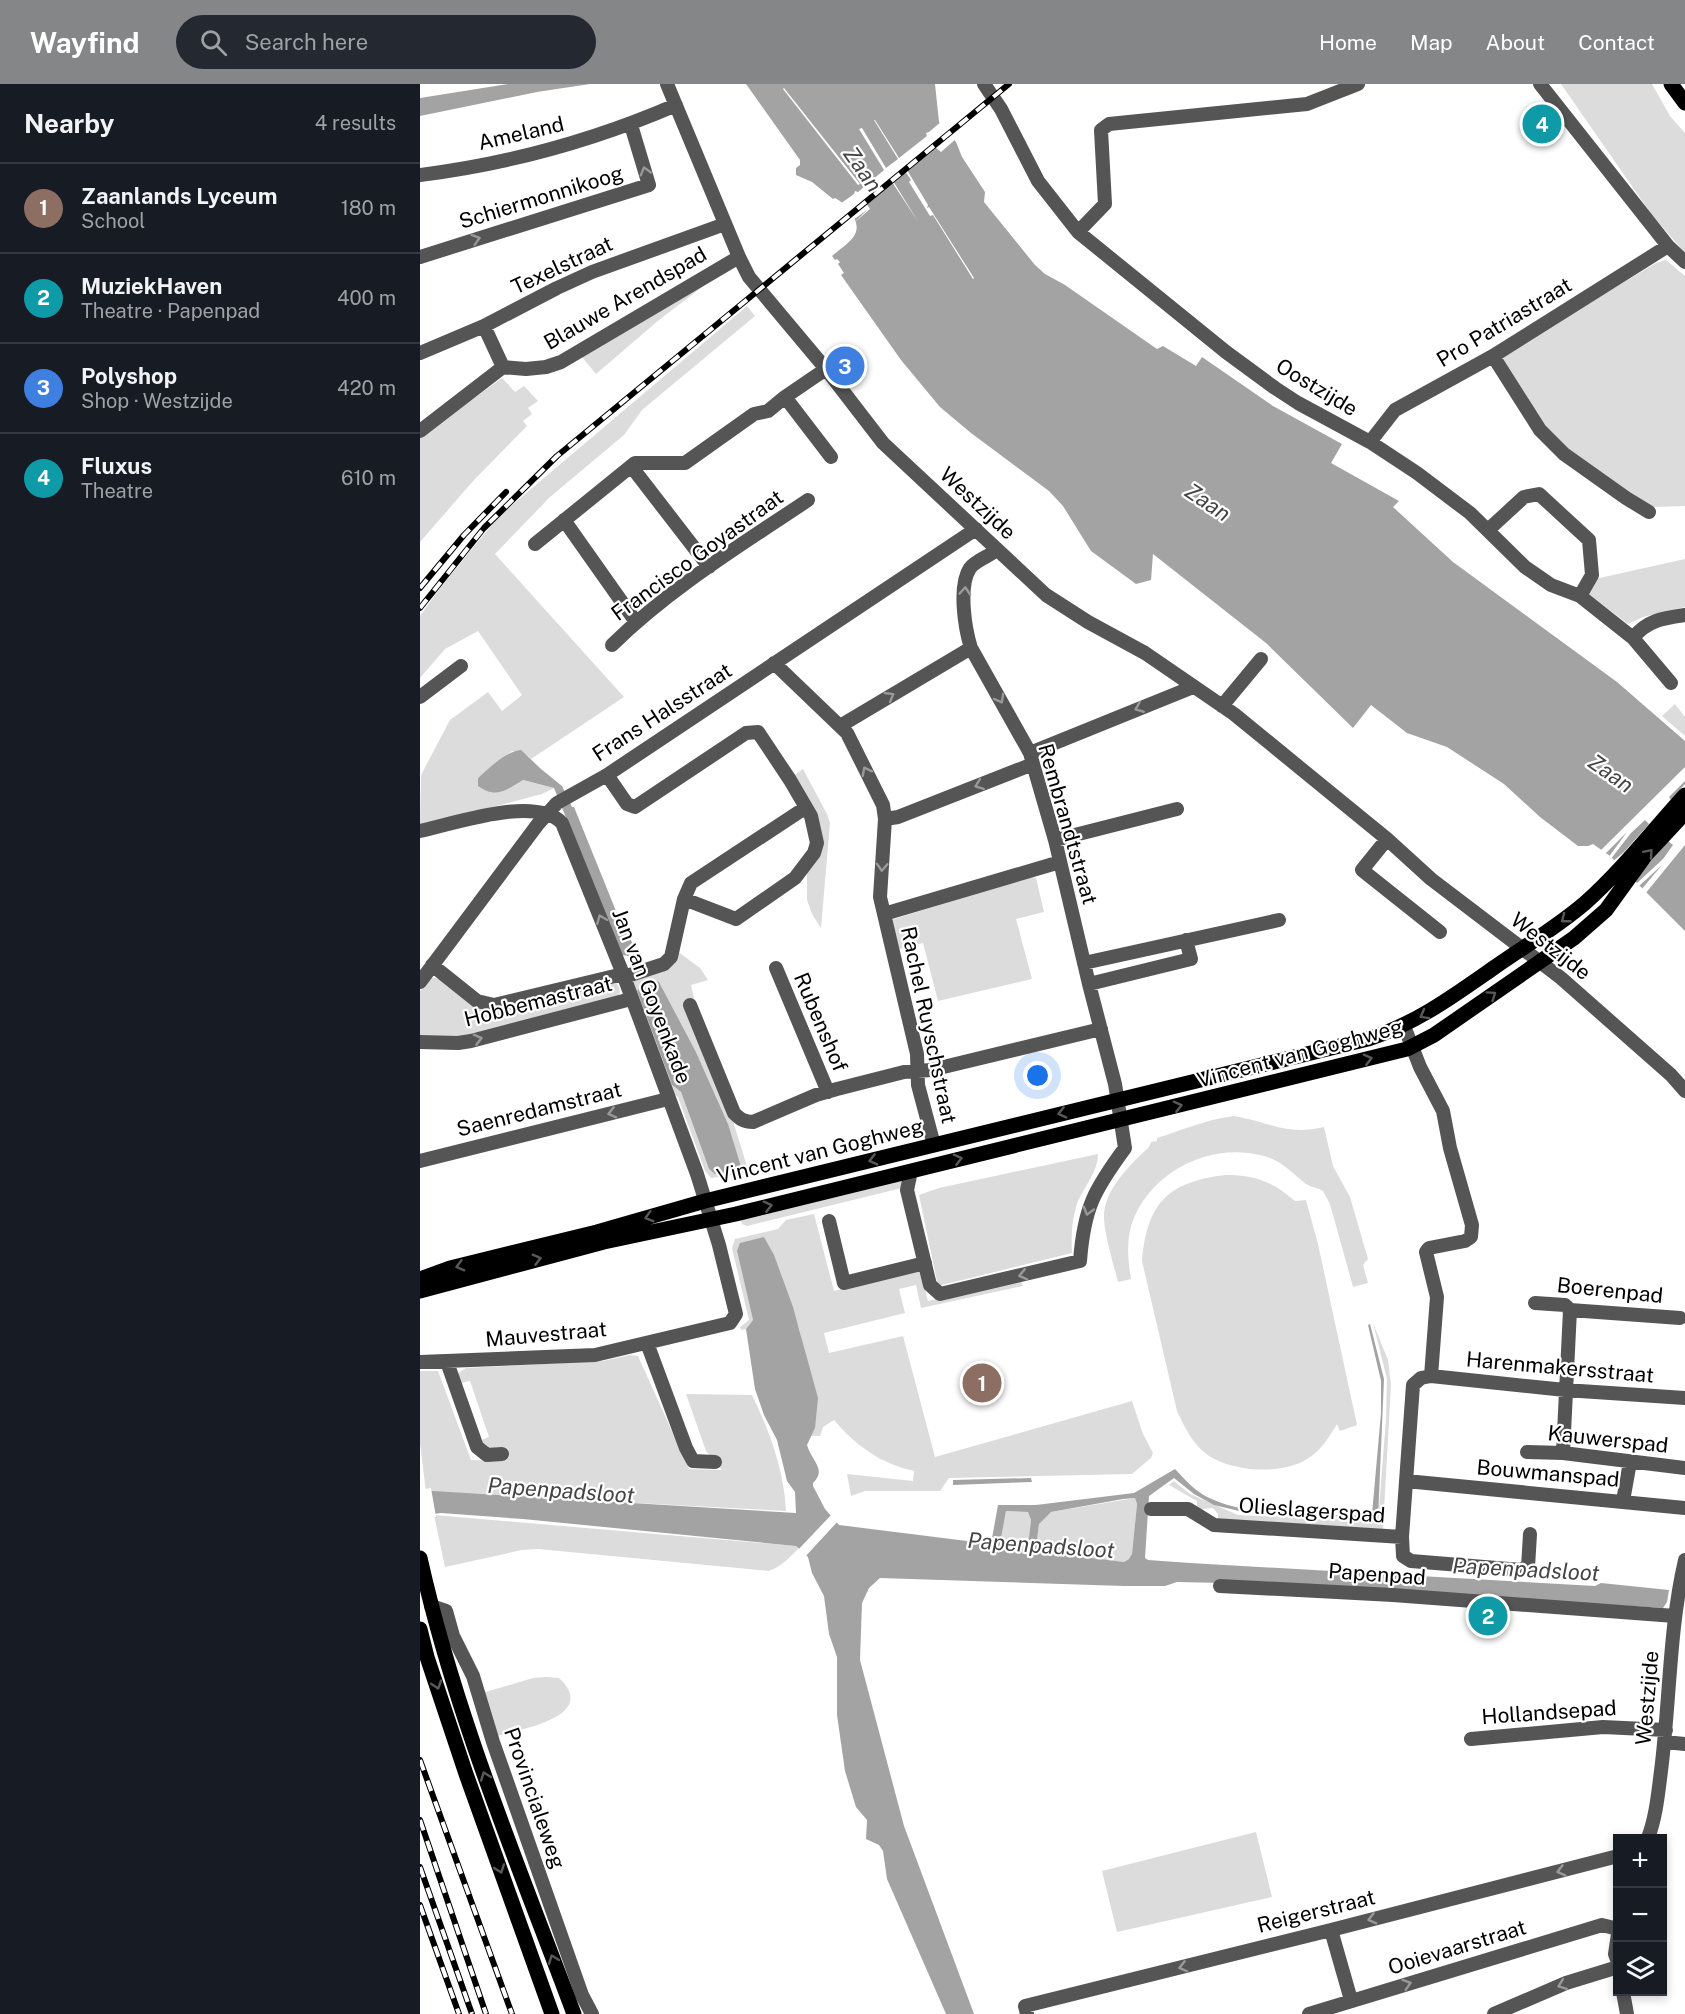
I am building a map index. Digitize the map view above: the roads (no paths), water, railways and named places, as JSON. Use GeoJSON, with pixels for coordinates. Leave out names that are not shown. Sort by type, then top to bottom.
{"type":"FeatureCollection","features":[{"type":"Feature","properties":{"kind":"main road"},"geometry":{"type":"LineString","coordinates":[[1671,84],[1685,103]]}},
{"type":"Feature","properties":{"kind":"main road","name":"Vincent van Goghweg"},"geometry":{"type":"LineString","coordinates":[[420,1279],[450,1268],[597,1232],[705,1201],[1368,1039],[1404,1026],[1431,1012],[1522,950],[1584,904],[1685,795]]}},
{"type":"Feature","properties":{"kind":"main road","name":"Vincent van Goghweg"},"geometry":{"type":"LineString","coordinates":[[420,1291],[604,1242],[711,1220],[1370,1059],[1412,1046],[1434,1035],[1574,938],[1594,921],[1606,910],[1645,856],[1685,813]]}},
{"type":"Feature","properties":{"kind":"main road","name":"Provincialeweg"},"geometry":{"type":"LineString","coordinates":[[420,1558],[431,1606],[481,1764],[574,2014]]}},
{"type":"Feature","properties":{"kind":"main road"},"geometry":{"type":"LineString","coordinates":[[420,1629],[466,1774],[552,2014]]}},
{"type":"Feature","properties":{"kind":"street","name":"Westzijde"},"geometry":{"type":"LineString","coordinates":[[667,84],[739,257],[755,285],[826,369],[883,443],[1046,596],[1145,653],[1268,741],[1387,839],[1431,879],[1561,978],[1671,1075],[1685,1091]]}},
{"type":"Feature","properties":{"kind":"street","name":"Oostzijde"},"geometry":{"type":"LineString","coordinates":[[984,84],[1005,117],[1038,181],[1078,232],[1226,352],[1275,388],[1370,442],[1417,473],[1470,513],[1525,567],[1551,585],[1580,596],[1634,638],[1671,683]]}},
{"type":"Feature","properties":{"kind":"street"},"geometry":{"type":"LineString","coordinates":[[1078,232],[1105,204],[1101,130],[1109,124],[1307,104],[1358,84]]}},
{"type":"Feature","properties":{"kind":"street"},"geometry":{"type":"LineString","coordinates":[[1540,84],[1668,246],[1685,262]]}},
{"type":"Feature","properties":{"kind":"street","name":"Ameland"},"geometry":{"type":"LineString","coordinates":[[420,175],[445,172],[548,150],[631,124],[676,105]]}},
{"type":"Feature","properties":{"kind":"street","name":"Schiermonnikoog"},"geometry":{"type":"LineString","coordinates":[[420,257],[649,185],[631,124]]}},
{"type":"Feature","properties":{"kind":"street","name":"Texelstraat"},"geometry":{"type":"LineString","coordinates":[[420,353],[484,326],[592,272],[725,224]]}},
{"type":"Feature","properties":{"kind":"street","name":"Pro Patriastraat"},"geometry":{"type":"LineString","coordinates":[[1370,442],[1395,410],[1494,356],[1668,246]]}},
{"type":"Feature","properties":{"kind":"street","name":"Blauwe Arendspad"},"geometry":{"type":"LineString","coordinates":[[503,367],[526,369],[546,367],[561,362],[739,257]]}},
{"type":"Feature","properties":{"kind":"street"},"geometry":{"type":"LineString","coordinates":[[420,431],[503,367],[484,326]]}},
{"type":"Feature","properties":{"kind":"street"},"geometry":{"type":"LineString","coordinates":[[1494,356],[1540,430],[1564,453],[1626,498],[1650,512]]}},
{"type":"Feature","properties":{"kind":"street"},"geometry":{"type":"LineString","coordinates":[[535,544],[634,463],[685,463],[754,414],[768,411],[826,369]]}},
{"type":"Feature","properties":{"kind":"street"},"geometry":{"type":"LineString","coordinates":[[785,397],[831,458]]}},
{"type":"Feature","properties":{"kind":"street"},"geometry":{"type":"LineString","coordinates":[[632,466],[709,567]]}},
{"type":"Feature","properties":{"kind":"street"},"geometry":{"type":"LineString","coordinates":[[1488,530],[1524,497],[1539,494],[1589,540],[1592,574],[1580,596]]}},
{"type":"Feature","properties":{"kind":"street","name":"Francisco Goyastraat"},"geometry":{"type":"LineString","coordinates":[[612,645],[636,622],[709,567],[808,500]]}},
{"type":"Feature","properties":{"kind":"street"},"geometry":{"type":"LineString","coordinates":[[564,520],[636,622]]}},
{"type":"Feature","properties":{"kind":"street","name":"Frans Halsstraat"},"geometry":{"type":"LineString","coordinates":[[420,982],[552,808],[607,775],[976,528]]}},
{"type":"Feature","properties":{"kind":"street","name":"Rembrandtstraat"},"geometry":{"type":"LineString","coordinates":[[997,550],[972,566],[966,577],[963,610],[965,630],[971,648],[1032,759],[1055,840],[1119,1099]]}},
{"type":"Feature","properties":{"kind":"street"},"geometry":{"type":"LineString","coordinates":[[1634,638],[1640,630],[1655,620],[1685,615]]}},
{"type":"Feature","properties":{"kind":"street"},"geometry":{"type":"LineString","coordinates":[[840,726],[971,648]]}},
{"type":"Feature","properties":{"kind":"street"},"geometry":{"type":"LineString","coordinates":[[1222,706],[1261,658]]}},
{"type":"Feature","properties":{"kind":"street"},"geometry":{"type":"LineString","coordinates":[[774,663],[847,733],[883,805],[885,819],[898,817],[1193,687]]}},
{"type":"Feature","properties":{"kind":"street"},"geometry":{"type":"LineString","coordinates":[[420,697],[461,666]]}},
{"type":"Feature","properties":{"kind":"street"},"geometry":{"type":"LineString","coordinates":[[607,775],[627,804],[635,807],[746,733],[758,732],[811,816],[818,843],[814,853],[795,878],[736,919],[684,899],[691,883],[805,808]]}},
{"type":"Feature","properties":{"kind":"street"},"geometry":{"type":"LineString","coordinates":[[420,831],[519,810],[552,808]]}},
{"type":"Feature","properties":{"kind":"street","name":"Jan van Goyenkade"},"geometry":{"type":"LineString","coordinates":[[552,808],[562,823],[623,975],[705,1201]]}},
{"type":"Feature","properties":{"kind":"street"},"geometry":{"type":"LineString","coordinates":[[1055,840],[1177,810]]}},
{"type":"Feature","properties":{"kind":"street","name":"Rachel Ruyschstraat"},"geometry":{"type":"LineString","coordinates":[[885,819],[880,897],[917,1054],[918,1085],[934,1145]]}},
{"type":"Feature","properties":{"kind":"street"},"geometry":{"type":"LineString","coordinates":[[1387,839],[1362,870],[1440,932]]}},
{"type":"Feature","properties":{"kind":"street"},"geometry":{"type":"LineString","coordinates":[[884,914],[1060,862]]}},
{"type":"Feature","properties":{"kind":"street","name":"Hobbemastraat"},"geometry":{"type":"LineString","coordinates":[[432,965],[477,1001],[494,1005],[623,975],[664,964],[671,957],[684,899]]}},
{"type":"Feature","properties":{"kind":"street"},"geometry":{"type":"LineString","coordinates":[[1084,963],[1279,920]]}},
{"type":"Feature","properties":{"kind":"street"},"geometry":{"type":"LineString","coordinates":[[1089,984],[1191,959],[1186,940]]}},
{"type":"Feature","properties":{"kind":"street","name":"Rubenshof"},"geometry":{"type":"LineString","coordinates":[[776,968],[828,1092]]}},
{"type":"Feature","properties":{"kind":"street","name":"Hobbemastraat"},"geometry":{"type":"LineString","coordinates":[[420,1042],[471,1041],[631,999]]}},
{"type":"Feature","properties":{"kind":"street"},"geometry":{"type":"LineString","coordinates":[[690,1005],[734,1113],[746,1122],[753,1122],[828,1092],[1101,1029]]}},
{"type":"Feature","properties":{"kind":"street"},"geometry":{"type":"LineString","coordinates":[[1402,1538],[1413,1385],[1421,1378],[1431,1376],[1437,1297],[1426,1252],[1429,1248],[1465,1241],[1471,1237],[1472,1225],[1450,1148],[1443,1111],[1404,1026]]}},
{"type":"Feature","properties":{"kind":"street","name":"Saenredamstraat"},"geometry":{"type":"LineString","coordinates":[[420,1161],[668,1099]]}},
{"type":"Feature","properties":{"kind":"street","name":"Vincent van Goghweg"},"geometry":{"type":"LineString","coordinates":[[911,1171],[907,1190],[930,1285],[940,1294],[1080,1261],[1086,1214],[1101,1182],[1125,1148],[1119,1099]]}},
{"type":"Feature","properties":{"kind":"street","name":"Vincent van Goghweg"},"geometry":{"type":"LineString","coordinates":[[705,1201],[711,1220]]}},
{"type":"Feature","properties":{"kind":"street","name":"Mauvestraat"},"geometry":{"type":"LineString","coordinates":[[420,1362],[596,1355],[730,1323],[735,1314],[711,1220]]}},
{"type":"Feature","properties":{"kind":"street"},"geometry":{"type":"LineString","coordinates":[[829,1221],[844,1283],[925,1263]]}},
{"type":"Feature","properties":{"kind":"street","name":"Boerenpad"},"geometry":{"type":"LineString","coordinates":[[1535,1303],[1565,1305],[1570,1310],[1680,1318]]}},
{"type":"Feature","properties":{"kind":"street"},"geometry":{"type":"LineString","coordinates":[[1563,1453],[1570,1310]]}},
{"type":"Feature","properties":{"kind":"street"},"geometry":{"type":"LineString","coordinates":[[647,1343],[686,1448],[693,1461],[715,1462]]}},
{"type":"Feature","properties":{"kind":"street"},"geometry":{"type":"LineString","coordinates":[[447,1362],[477,1447],[487,1455],[501,1454]]}},
{"type":"Feature","properties":{"kind":"street","name":"Harenmakersstraat"},"geometry":{"type":"LineString","coordinates":[[1431,1376],[1565,1390],[1685,1398]]}},
{"type":"Feature","properties":{"kind":"street","name":"Kauwerspad"},"geometry":{"type":"LineString","coordinates":[[1527,1452],[1563,1453],[1685,1468]]}},
{"type":"Feature","properties":{"kind":"street"},"geometry":{"type":"LineString","coordinates":[[1623,1501],[1629,1462]]}},
{"type":"Feature","properties":{"kind":"street","name":"Bouwmanspad"},"geometry":{"type":"LineString","coordinates":[[1406,1481],[1685,1508]]}},
{"type":"Feature","properties":{"kind":"street","name":"Olieslagerspad"},"geometry":{"type":"LineString","coordinates":[[1151,1509],[1188,1509],[1214,1525],[1402,1538],[1403,1556],[1411,1561],[1521,1570],[1528,1567],[1530,1534]]}},
{"type":"Feature","properties":{"kind":"street","name":"Westzijde"},"geometry":{"type":"LineString","coordinates":[[1650,1834],[1665,1736],[1678,1591],[1685,1560]]}},
{"type":"Feature","properties":{"kind":"street","name":"Papenpad"},"geometry":{"type":"LineString","coordinates":[[1220,1586],[1393,1595],[1675,1616]]}},
{"type":"Feature","properties":{"kind":"street","name":"Provincialeweg"},"geometry":{"type":"LineString","coordinates":[[431,1606],[446,1611],[453,1636],[473,1676],[507,1782],[582,1995],[592,2014]]}},
{"type":"Feature","properties":{"kind":"street","name":"Hollandsepad"},"geometry":{"type":"LineString","coordinates":[[1471,1738],[1603,1727],[1665,1736]]}},
{"type":"Feature","properties":{"kind":"street"},"geometry":{"type":"LineString","coordinates":[[1665,1736],[1685,1736]]}},
{"type":"Feature","properties":{"kind":"street"},"geometry":{"type":"LineString","coordinates":[[1665,1736],[1685,1744]]}},
{"type":"Feature","properties":{"kind":"street","name":"Reigerstraat"},"geometry":{"type":"LineString","coordinates":[[1026,2010],[1613,1857]]}},
{"type":"Feature","properties":{"kind":"street","name":"Ooievaarstraat"},"geometry":{"type":"LineString","coordinates":[[1309,2014],[1602,1925],[1613,1928]]}},
{"type":"Feature","properties":{"kind":"street"},"geometry":{"type":"LineString","coordinates":[[1331,1930],[1351,2000]]}},
{"type":"Feature","properties":{"kind":"street"},"geometry":{"type":"LineString","coordinates":[[1494,2014],[1566,1983],[1613,1968]]}},
{"type":"Feature","properties":{"kind":"street"},"geometry":{"type":"LineString","coordinates":[[1624,1996],[1627,2014]]}},
{"type":"Feature","properties":{"kind":"water"},"geometry":{"type":"Polygon","coordinates":[[[508,84],[590,84],[537,92],[420,116],[420,98],[508,84]]]}},
{"type":"Feature","properties":{"kind":"water","name":"Zaan"},"geometry":{"type":"Polygon","coordinates":[[[746,84],[935,84],[939,122],[956,142],[962,157],[985,192],[984,202],[1035,265],[1045,274],[1065,285],[1157,349],[1163,346],[1196,366],[1202,357],[1273,406],[1342,444],[1331,463],[1399,501],[1393,507],[1453,562],[1617,682],[1685,741],[1685,931],[1610,856],[1593,844],[1578,846],[1540,817],[1504,784],[1447,747],[1407,733],[1371,705],[1353,728],[1266,643],[1153,554],[1151,580],[1136,584],[1091,551],[1063,506],[1049,491],[940,407],[901,360],[841,275],[844,273],[838,264],[840,262],[832,256],[854,236],[856,225],[854,218],[841,202],[833,199],[812,182],[796,175],[796,168],[800,165],[800,160],[746,84]]]}},
{"type":"Feature","properties":{"kind":"water"},"geometry":{"type":"Polygon","coordinates":[[[521,750],[562,786],[574,807],[618,916],[635,948],[635,953],[629,956],[622,955],[554,788],[523,780],[501,792],[490,792],[478,786],[478,778],[493,765],[503,757],[521,750]]]}},
{"type":"Feature","properties":{"kind":"water"},"geometry":{"type":"Polygon","coordinates":[[[659,982],[696,1052],[728,1124],[742,1170],[715,1174],[709,1169],[681,1092],[672,1085],[637,991],[642,984],[659,982]]]}},
{"type":"Feature","properties":{"kind":"water"},"geometry":{"type":"Polygon","coordinates":[[[764,1237],[774,1255],[793,1307],[818,1398],[815,1428],[807,1445],[819,1469],[813,1486],[825,1509],[839,1525],[991,1544],[998,1505],[1036,1505],[1134,1493],[1175,1469],[1198,1491],[1214,1500],[1249,1510],[1286,1514],[1239,1511],[1214,1505],[1194,1494],[1174,1478],[1149,1496],[1145,1558],[1148,1560],[1595,1586],[1601,1583],[1669,1590],[1667,1602],[1663,1608],[1271,1584],[1177,1582],[1165,1586],[1124,1586],[880,1578],[869,1588],[862,1603],[860,1660],[904,1826],[974,2014],[946,2014],[887,1879],[883,1851],[879,1845],[866,1839],[867,1820],[856,1807],[845,1771],[837,1715],[837,1657],[829,1634],[824,1596],[812,1573],[808,1557],[796,1546],[523,1519],[441,1513],[420,1516],[420,1493],[433,1491],[796,1513],[795,1492],[787,1481],[777,1440],[764,1415],[755,1389],[746,1329],[753,1320],[737,1251],[740,1243],[764,1237]],[[1135,1498],[1051,1512],[1039,1524],[1037,1540],[1043,1552],[1124,1562],[1132,1554],[1137,1504],[1135,1498]],[[1006,1511],[1000,1544],[1028,1546],[1031,1520],[1028,1512],[1006,1511]]]}},
{"type":"Feature","properties":{"kind":"water"},"geometry":{"type":"Polygon","coordinates":[[[1370,1324],[1384,1379],[1378,1519],[1293,1514],[1369,1516],[1372,1514],[1381,1413],[1381,1381],[1368,1325],[1370,1324]]]}},
{"type":"Feature","properties":{"kind":"water"},"geometry":{"type":"Polygon","coordinates":[[[1031,1478],[1032,1482],[953,1485],[953,1480],[1031,1478]]]}},
{"type":"Feature","properties":{"kind":"railway"},"geometry":{"type":"LineString","coordinates":[[420,608],[484,528],[557,456],[1009,84]]}},
{"type":"Feature","properties":{"kind":"railway"},"geometry":{"type":"LineString","coordinates":[[420,588],[464,535],[506,492]]}},
{"type":"Feature","properties":{"kind":"railway"},"geometry":{"type":"LineString","coordinates":[[420,1760],[512,2014]]}},
{"type":"Feature","properties":{"kind":"railway"},"geometry":{"type":"LineString","coordinates":[[420,1820],[486,2014]]}},
{"type":"Feature","properties":{"kind":"railway"},"geometry":{"type":"LineString","coordinates":[[420,1867],[472,2014]]}},
{"type":"Feature","properties":{"kind":"railway"},"geometry":{"type":"LineString","coordinates":[[420,1905],[459,2014]]}},
{"type":"Feature","properties":{"kind":"place","name":"Fluxus"},"geometry":{"type":"Point","coordinates":[1542,124]}},
{"type":"Feature","properties":{"kind":"place","name":"Polyshop"},"geometry":{"type":"Point","coordinates":[845,366]}},
{"type":"Feature","properties":{"kind":"place","name":"Zaanlands Lyceum"},"geometry":{"type":"Point","coordinates":[982,1383]}},
{"type":"Feature","properties":{"kind":"place","name":"MuziekHaven"},"geometry":{"type":"Point","coordinates":[1488,1616]}},
{"type":"Feature","properties":{"kind":"water label","name":"Papenpadsloot"},"geometry":{"type":"Point","coordinates":[561,1490]}},
{"type":"Feature","properties":{"kind":"water label","name":"Papenpadsloot"},"geometry":{"type":"Point","coordinates":[1041,1545]}},
{"type":"Feature","properties":{"kind":"water label","name":"Papenpadsloot"},"geometry":{"type":"Point","coordinates":[1526,1569]}}]}
